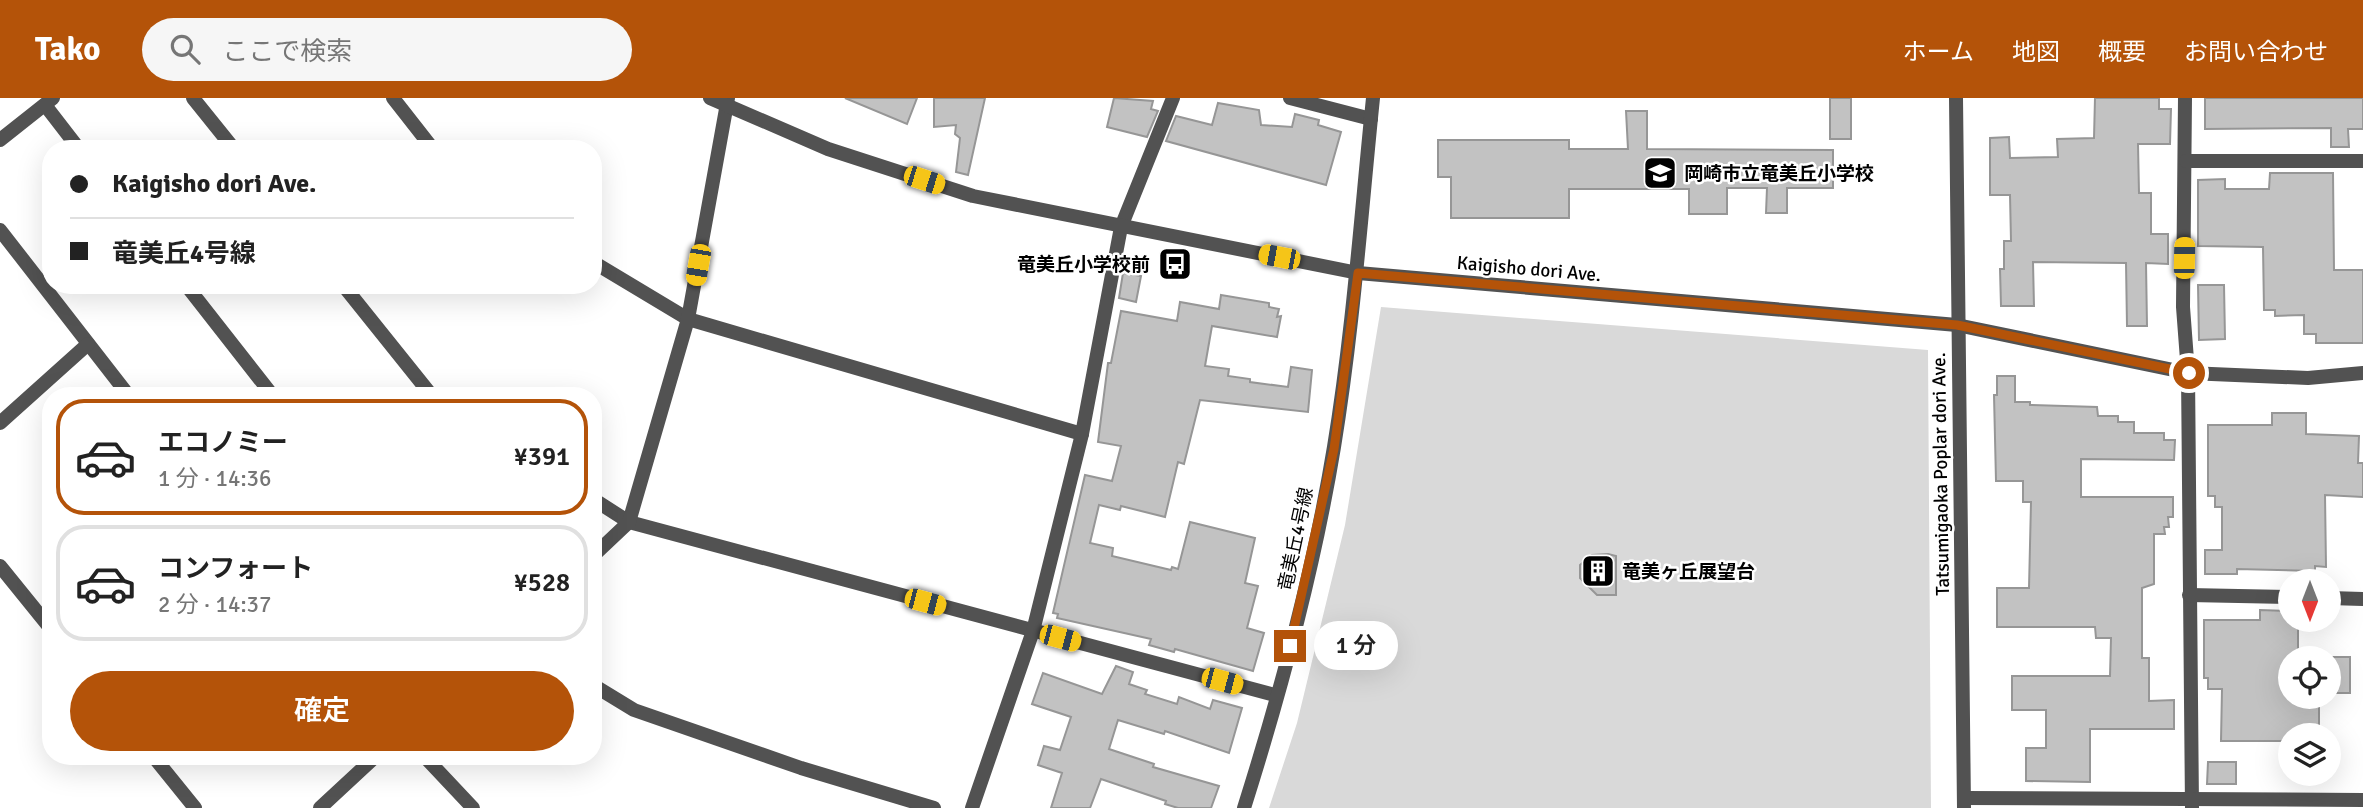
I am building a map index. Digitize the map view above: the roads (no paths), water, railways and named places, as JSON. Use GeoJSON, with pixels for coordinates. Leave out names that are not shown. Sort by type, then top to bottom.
{"type":"FeatureCollection","features":[{"type":"Feature","properties":{"kind":"street"},"geometry":{"type":"LineString","coordinates":[[193,98],[227,140]]}},
{"type":"Feature","properties":{"kind":"street"},"geometry":{"type":"LineString","coordinates":[[393,98],[426,140]]}},
{"type":"Feature","properties":{"kind":"street","name":"Kaigisho dori Ave."},"geometry":{"type":"LineString","coordinates":[[710,98],[726,102],[828,149],[972,196],[1358,273],[1957,325],[2189,373],[2308,378],[2363,373]]}},
{"type":"Feature","properties":{"kind":"street"},"geometry":{"type":"LineString","coordinates":[[972,808],[1033,631],[1082,434],[1121,227],[1174,98]]}},
{"type":"Feature","properties":{"kind":"street"},"geometry":{"type":"LineString","coordinates":[[1290,98],[1371,119]]}},
{"type":"Feature","properties":{"kind":"street","name":"竜美丘4号線"},"geometry":{"type":"LineString","coordinates":[[1244,808],[1297,621],[1334,449],[1358,273],[1373,98]]}},
{"type":"Feature","properties":{"kind":"street","name":"Tatsumigaoka Poplar dori Ave."},"geometry":{"type":"LineString","coordinates":[[1955,98],[1964,803]]}},
{"type":"Feature","properties":{"kind":"street"},"geometry":{"type":"LineString","coordinates":[[2185,98],[2183,307],[2189,373],[2192,804]]}},
{"type":"Feature","properties":{"kind":"street"},"geometry":{"type":"LineString","coordinates":[[0,140],[49,102],[73,140]]}},
{"type":"Feature","properties":{"kind":"street"},"geometry":{"type":"LineString","coordinates":[[602,548],[629,522],[688,319],[726,102]]}},
{"type":"Feature","properties":{"kind":"street"},"geometry":{"type":"LineString","coordinates":[[2186,160],[2363,161]]}},
{"type":"Feature","properties":{"kind":"street"},"geometry":{"type":"LineString","coordinates":[[0,230],[42,285]]}},
{"type":"Feature","properties":{"kind":"street"},"geometry":{"type":"LineString","coordinates":[[602,267],[688,319],[1082,434]]}},
{"type":"Feature","properties":{"kind":"street"},"geometry":{"type":"LineString","coordinates":[[49,294],[123,387]]}},
{"type":"Feature","properties":{"kind":"street"},"geometry":{"type":"LineString","coordinates":[[194,294],[266,387]]}},
{"type":"Feature","properties":{"kind":"street"},"geometry":{"type":"LineString","coordinates":[[350,294],[425,387]]}},
{"type":"Feature","properties":{"kind":"street"},"geometry":{"type":"LineString","coordinates":[[0,423],[88,345]]}},
{"type":"Feature","properties":{"kind":"street"},"geometry":{"type":"LineString","coordinates":[[602,505],[629,522],[1276,695]]}},
{"type":"Feature","properties":{"kind":"street"},"geometry":{"type":"LineString","coordinates":[[0,566],[42,618]]}},
{"type":"Feature","properties":{"kind":"street"},"geometry":{"type":"LineString","coordinates":[[2189,595],[2278,597]]}},
{"type":"Feature","properties":{"kind":"street"},"geometry":{"type":"LineString","coordinates":[[2342,598],[2363,599]]}},
{"type":"Feature","properties":{"kind":"street"},"geometry":{"type":"LineString","coordinates":[[602,690],[634,710],[801,768],[933,808]]}},
{"type":"Feature","properties":{"kind":"street"},"geometry":{"type":"LineString","coordinates":[[160,765],[195,808]]}},
{"type":"Feature","properties":{"kind":"street"},"geometry":{"type":"LineString","coordinates":[[320,808],[366,765]]}},
{"type":"Feature","properties":{"kind":"street"},"geometry":{"type":"LineString","coordinates":[[432,765],[473,808]]}},
{"type":"Feature","properties":{"kind":"street"},"geometry":{"type":"LineString","coordinates":[[1964,803],[2192,804],[2363,800]]}},
{"type":"Feature","properties":{"kind":"place","name":"岡崎市立竜美丘小学校"},"geometry":{"type":"Point","coordinates":[1660,173]}},
{"type":"Feature","properties":{"kind":"place","name":"竜美丘小学校前"},"geometry":{"type":"Point","coordinates":[1175,264]}},
{"type":"Feature","properties":{"kind":"place","name":"竜美ヶ丘展望台"},"geometry":{"type":"Point","coordinates":[1598,571]}}]}
